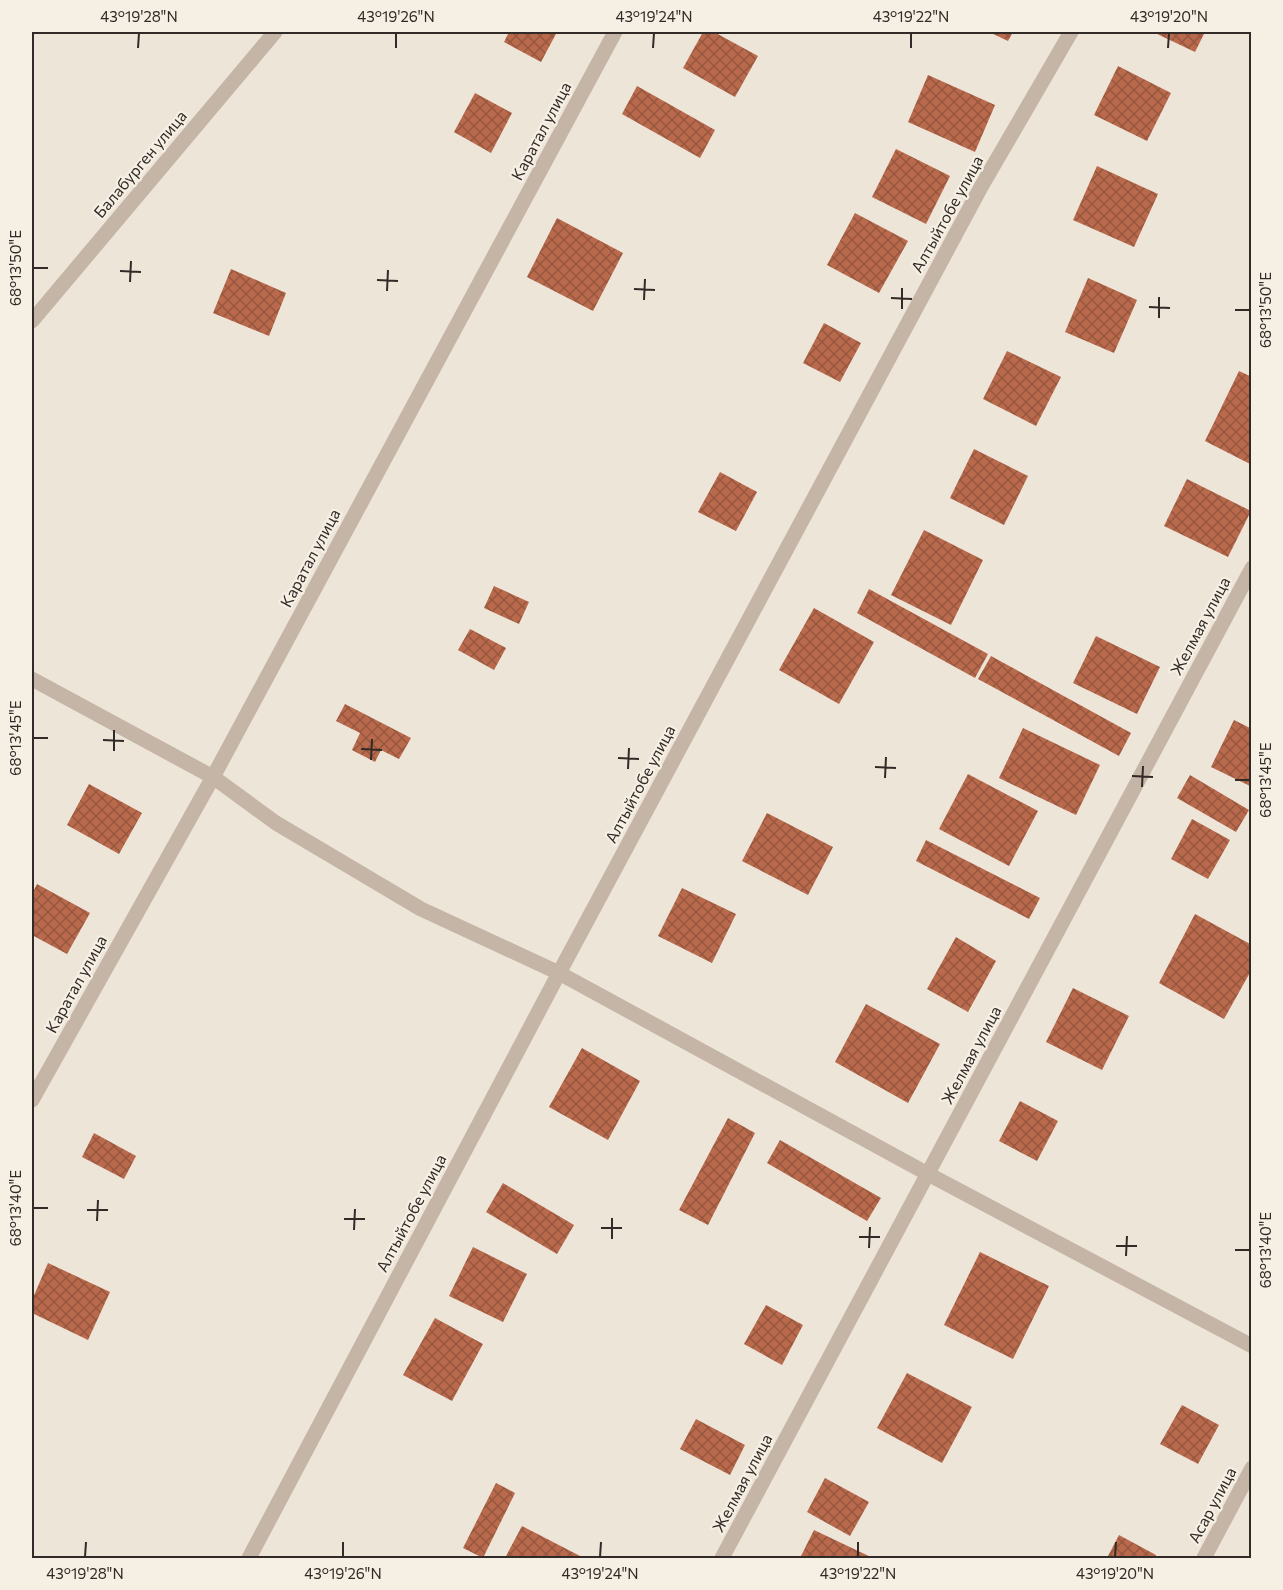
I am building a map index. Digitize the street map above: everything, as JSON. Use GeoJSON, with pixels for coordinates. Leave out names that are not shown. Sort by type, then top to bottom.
{"type":"FeatureCollection","features":[{"type":"Feature","properties":{"kind":"street","name":"Балабурген улица"},"geometry":{"type":"LineString","coordinates":[[32,321],[275,32]]}},
{"type":"Feature","properties":{"kind":"street","name":"Каратал улица"},"geometry":{"type":"LineString","coordinates":[[32,1100],[213,777],[615,32]]}},
{"type":"Feature","properties":{"kind":"street","name":"Алтыйтобе улица"},"geometry":{"type":"LineString","coordinates":[[249,1558],[559,973],[981,187],[1071,32]]}},
{"type":"Feature","properties":{"kind":"street","name":"Желмая улица"},"geometry":{"type":"LineString","coordinates":[[722,1558],[1251,568]]}},
{"type":"Feature","properties":{"kind":"street"},"geometry":{"type":"LineString","coordinates":[[32,679],[213,777],[276,823],[421,909],[559,973],[928,1174],[1251,1346]]}},
{"type":"Feature","properties":{"kind":"street","name":"Асар улица"},"geometry":{"type":"LineString","coordinates":[[1204,1558],[1251,1468]]}},
{"type":"Feature","properties":{"kind":"building"},"geometry":{"type":"Polygon","coordinates":[[[509,32],[557,32],[541,62],[504,42],[509,32]]]}},
{"type":"Feature","properties":{"kind":"building"},"geometry":{"type":"Polygon","coordinates":[[[703,32],[714,32],[758,56],[735,97],[683,68],[703,32]]]}},
{"type":"Feature","properties":{"kind":"building"},"geometry":{"type":"Polygon","coordinates":[[[989,32],[1013,32],[1008,41],[989,32]]]}},
{"type":"Feature","properties":{"kind":"building"},"geometry":{"type":"Polygon","coordinates":[[[1153,32],[1205,32],[1195,52],[1153,32]]]}},
{"type":"Feature","properties":{"kind":"building"},"geometry":{"type":"Polygon","coordinates":[[[1118,66],[1171,93],[1147,141],[1094,115],[1118,66]]]}},
{"type":"Feature","properties":{"kind":"building"},"geometry":{"type":"Polygon","coordinates":[[[928,75],[995,105],[975,152],[908,122],[928,75]]]}},
{"type":"Feature","properties":{"kind":"building"},"geometry":{"type":"Polygon","coordinates":[[[637,86],[715,130],[700,158],[622,114],[637,86]]]}},
{"type":"Feature","properties":{"kind":"building"},"geometry":{"type":"Polygon","coordinates":[[[475,93],[512,113],[491,153],[454,132],[475,93]]]}},
{"type":"Feature","properties":{"kind":"building"},"geometry":{"type":"Polygon","coordinates":[[[896,149],[950,176],[926,224],[872,197],[896,149]]]}},
{"type":"Feature","properties":{"kind":"building"},"geometry":{"type":"Polygon","coordinates":[[[1097,166],[1158,194],[1134,247],[1073,220],[1097,166]]]}},
{"type":"Feature","properties":{"kind":"building"},"geometry":{"type":"Polygon","coordinates":[[[855,213],[908,241],[879,293],[827,265],[855,213]]]}},
{"type":"Feature","properties":{"kind":"building"},"geometry":{"type":"Polygon","coordinates":[[[557,218],[623,253],[593,311],[527,277],[557,218]]]}},
{"type":"Feature","properties":{"kind":"building"},"geometry":{"type":"Polygon","coordinates":[[[231,269],[286,293],[269,336],[213,313],[231,269]]]}},
{"type":"Feature","properties":{"kind":"building"},"geometry":{"type":"Polygon","coordinates":[[[1088,278],[1137,300],[1114,353],[1065,332],[1088,278]]]}},
{"type":"Feature","properties":{"kind":"building"},"geometry":{"type":"Polygon","coordinates":[[[824,323],[861,343],[840,382],[803,363],[824,323]]]}},
{"type":"Feature","properties":{"kind":"building"},"geometry":{"type":"Polygon","coordinates":[[[1007,351],[1061,377],[1036,426],[983,399],[1007,351]]]}},
{"type":"Feature","properties":{"kind":"building"},"geometry":{"type":"Polygon","coordinates":[[[1239,371],[1252,377],[1252,465],[1205,441],[1239,371]]]}},
{"type":"Feature","properties":{"kind":"building"},"geometry":{"type":"Polygon","coordinates":[[[974,449],[1028,476],[1004,525],[950,498],[974,449]]]}},
{"type":"Feature","properties":{"kind":"building"},"geometry":{"type":"Polygon","coordinates":[[[720,472],[757,492],[736,531],[698,512],[720,472]]]}},
{"type":"Feature","properties":{"kind":"building"},"geometry":{"type":"Polygon","coordinates":[[[1187,479],[1251,511],[1228,557],[1164,526],[1187,479]]]}},
{"type":"Feature","properties":{"kind":"building"},"geometry":{"type":"Polygon","coordinates":[[[924,530],[983,560],[951,625],[891,595],[924,530]]]}},
{"type":"Feature","properties":{"kind":"building"},"geometry":{"type":"Polygon","coordinates":[[[494,586],[529,602],[519,624],[484,608],[494,586]]]}},
{"type":"Feature","properties":{"kind":"building"},"geometry":{"type":"Polygon","coordinates":[[[869,589],[988,654],[975,678],[857,613],[869,589]]]}},
{"type":"Feature","properties":{"kind":"building"},"geometry":{"type":"Polygon","coordinates":[[[814,608],[874,642],[839,704],[779,670],[814,608]]]}},
{"type":"Feature","properties":{"kind":"building"},"geometry":{"type":"Polygon","coordinates":[[[470,629],[506,648],[494,670],[458,650],[470,629]]]}},
{"type":"Feature","properties":{"kind":"building"},"geometry":{"type":"Polygon","coordinates":[[[1096,636],[1160,667],[1137,714],[1073,683],[1096,636]]]}},
{"type":"Feature","properties":{"kind":"building"},"geometry":{"type":"Polygon","coordinates":[[[991,656],[1131,733],[1119,756],[978,679],[991,656]]]}},
{"type":"Feature","properties":{"kind":"building"},"geometry":{"type":"Polygon","coordinates":[[[345,704],[411,738],[399,759],[381,750],[375,762],[352,750],[360,733],[336,721],[345,704]]]}},
{"type":"Feature","properties":{"kind":"building"},"geometry":{"type":"Polygon","coordinates":[[[1234,720],[1252,729],[1252,787],[1211,767],[1234,720]]]}},
{"type":"Feature","properties":{"kind":"building"},"geometry":{"type":"Polygon","coordinates":[[[1023,728],[1100,765],[1076,815],[999,778],[1023,728]]]}},
{"type":"Feature","properties":{"kind":"building"},"geometry":{"type":"Polygon","coordinates":[[[968,774],[1038,811],[1009,866],[939,829],[968,774]]]}},
{"type":"Feature","properties":{"kind":"building"},"geometry":{"type":"Polygon","coordinates":[[[1190,775],[1249,810],[1236,832],[1177,798],[1190,775]]]}},
{"type":"Feature","properties":{"kind":"building"},"geometry":{"type":"Polygon","coordinates":[[[89,784],[142,813],[119,854],[67,825],[89,784]]]}},
{"type":"Feature","properties":{"kind":"building"},"geometry":{"type":"Polygon","coordinates":[[[767,813],[833,847],[808,895],[742,861],[767,813]]]}},
{"type":"Feature","properties":{"kind":"building"},"geometry":{"type":"Polygon","coordinates":[[[1192,819],[1230,840],[1208,879],[1171,859],[1192,819]]]}},
{"type":"Feature","properties":{"kind":"building"},"geometry":{"type":"Polygon","coordinates":[[[926,840],[1040,898],[1029,919],[916,861],[926,840]]]}},
{"type":"Feature","properties":{"kind":"building"},"geometry":{"type":"Polygon","coordinates":[[[37,884],[90,913],[67,954],[32,935],[32,894],[37,884]]]}},
{"type":"Feature","properties":{"kind":"building"},"geometry":{"type":"Polygon","coordinates":[[[682,888],[736,914],[712,963],[658,936],[682,888]]]}},
{"type":"Feature","properties":{"kind":"building"},"geometry":{"type":"Polygon","coordinates":[[[1195,914],[1252,945],[1252,969],[1224,1019],[1159,983],[1195,914]]]}},
{"type":"Feature","properties":{"kind":"building"},"geometry":{"type":"Polygon","coordinates":[[[956,937],[996,961],[968,1012],[927,989],[956,937]]]}},
{"type":"Feature","properties":{"kind":"building"},"geometry":{"type":"Polygon","coordinates":[[[1073,988],[1129,1016],[1102,1070],[1046,1042],[1073,988]]]}},
{"type":"Feature","properties":{"kind":"building"},"geometry":{"type":"Polygon","coordinates":[[[866,1004],[940,1044],[908,1103],[835,1062],[866,1004]]]}},
{"type":"Feature","properties":{"kind":"building"},"geometry":{"type":"Polygon","coordinates":[[[582,1048],[640,1081],[608,1140],[549,1107],[582,1048]]]}},
{"type":"Feature","properties":{"kind":"building"},"geometry":{"type":"Polygon","coordinates":[[[1020,1101],[1058,1121],[1037,1161],[999,1141],[1020,1101]]]}},
{"type":"Feature","properties":{"kind":"building"},"geometry":{"type":"Polygon","coordinates":[[[728,1118],[755,1133],[708,1225],[679,1210],[728,1118]]]}},
{"type":"Feature","properties":{"kind":"building"},"geometry":{"type":"Polygon","coordinates":[[[94,1133],[136,1156],[124,1179],[82,1157],[94,1133]]]}},
{"type":"Feature","properties":{"kind":"building"},"geometry":{"type":"Polygon","coordinates":[[[780,1140],[881,1198],[867,1221],[767,1163],[780,1140]]]}},
{"type":"Feature","properties":{"kind":"building"},"geometry":{"type":"Polygon","coordinates":[[[503,1183],[574,1225],[557,1254],[486,1212],[503,1183]]]}},
{"type":"Feature","properties":{"kind":"building"},"geometry":{"type":"Polygon","coordinates":[[[473,1247],[527,1274],[503,1322],[449,1296],[473,1247]]]}},
{"type":"Feature","properties":{"kind":"building"},"geometry":{"type":"Polygon","coordinates":[[[980,1252],[1049,1286],[1013,1359],[944,1325],[980,1252]]]}},
{"type":"Feature","properties":{"kind":"building"},"geometry":{"type":"Polygon","coordinates":[[[48,1263],[110,1292],[88,1340],[32,1313],[32,1300],[48,1263]]]}},
{"type":"Feature","properties":{"kind":"building"},"geometry":{"type":"Polygon","coordinates":[[[766,1305],[803,1325],[782,1365],[744,1344],[766,1305]]]}},
{"type":"Feature","properties":{"kind":"building"},"geometry":{"type":"Polygon","coordinates":[[[435,1318],[483,1344],[452,1401],[403,1375],[435,1318]]]}},
{"type":"Feature","properties":{"kind":"building"},"geometry":{"type":"Polygon","coordinates":[[[907,1373],[972,1407],[942,1463],[877,1428],[907,1373]]]}},
{"type":"Feature","properties":{"kind":"building"},"geometry":{"type":"Polygon","coordinates":[[[1182,1405],[1219,1425],[1198,1464],[1160,1444],[1182,1405]]]}},
{"type":"Feature","properties":{"kind":"building"},"geometry":{"type":"Polygon","coordinates":[[[696,1419],[745,1445],[730,1475],[680,1449],[696,1419]]]}},
{"type":"Feature","properties":{"kind":"building"},"geometry":{"type":"Polygon","coordinates":[[[825,1478],[869,1502],[850,1536],[807,1512],[825,1478]]]}},
{"type":"Feature","properties":{"kind":"building"},"geometry":{"type":"Polygon","coordinates":[[[496,1483],[515,1493],[483,1558],[463,1548],[496,1483]]]}},
{"type":"Feature","properties":{"kind":"building"},"geometry":{"type":"Polygon","coordinates":[[[522,1526],[584,1558],[505,1558],[522,1526]]]}},
{"type":"Feature","properties":{"kind":"building"},"geometry":{"type":"Polygon","coordinates":[[[814,1530],[873,1558],[800,1558],[814,1530]]]}},
{"type":"Feature","properties":{"kind":"building"},"geometry":{"type":"Polygon","coordinates":[[[1119,1535],[1156,1555],[1155,1558],[1107,1558],[1119,1535]]]}}]}
